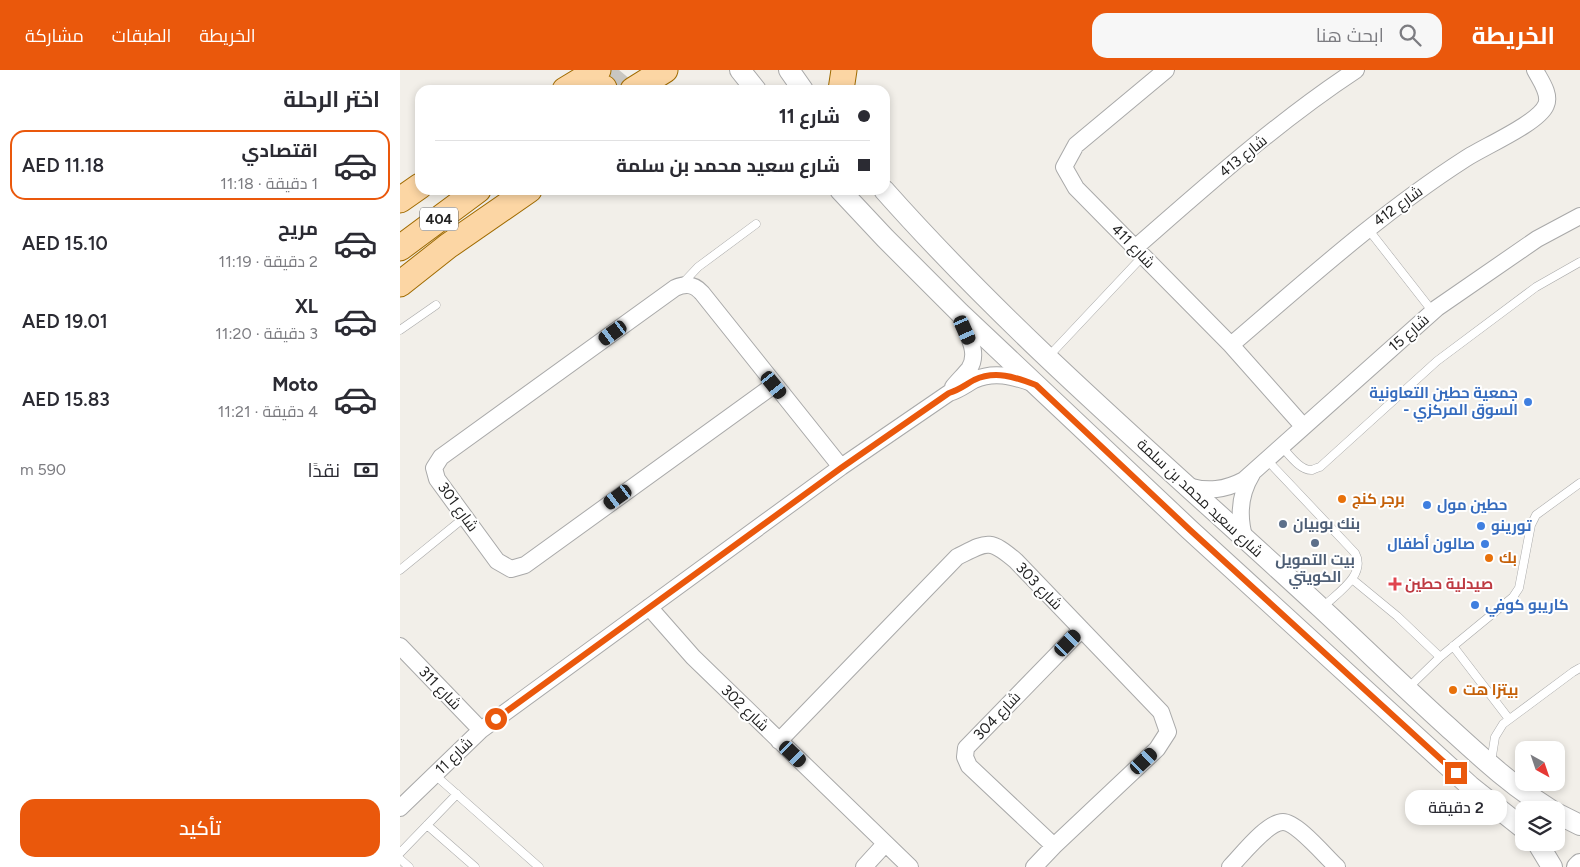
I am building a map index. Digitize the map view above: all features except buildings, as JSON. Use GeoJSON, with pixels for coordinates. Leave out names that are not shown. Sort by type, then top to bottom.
{"type":"FeatureCollection","features":[{"type":"Feature","properties":{"kind":"main road"},"geometry":{"type":"LineString","coordinates":[[552,85],[569,70]]}},
{"type":"Feature","properties":{"kind":"main road"},"geometry":{"type":"LineString","coordinates":[[641,85],[665,70]]}},
{"type":"Feature","properties":{"kind":"main road"},"geometry":{"type":"LineString","coordinates":[[842,85],[844,70]]}},
{"type":"Feature","properties":{"kind":"main road","name":"404"},"geometry":{"type":"LineString","coordinates":[[400,200],[415,190]]}},
{"type":"Feature","properties":{"kind":"main road"},"geometry":{"type":"LineString","coordinates":[[400,234],[453,195]]}},
{"type":"Feature","properties":{"kind":"main road","name":"404"},"geometry":{"type":"LineString","coordinates":[[400,248],[471,195]]}},
{"type":"Feature","properties":{"kind":"main road"},"geometry":{"type":"LineString","coordinates":[[400,284],[448,246],[522,195]]}},
{"type":"Feature","properties":{"kind":"street"},"geometry":{"type":"LineString","coordinates":[[740,70],[752,85]]}},
{"type":"Feature","properties":{"kind":"street"},"geometry":{"type":"LineString","coordinates":[[789,70],[800,85]]}},
{"type":"Feature","properties":{"kind":"street","name":"شارع 411"},"geometry":{"type":"LineString","coordinates":[[1166,70],[1076,145],[1064,167],[1076,188],[1231,345],[1304,426]]}},
{"type":"Feature","properties":{"kind":"street","name":"شارع 413"},"geometry":{"type":"LineString","coordinates":[[1139,252],[1229,166],[1333,85],[1356,70]]}},
{"type":"Feature","properties":{"kind":"street","name":"شارع 412"},"geometry":{"type":"LineString","coordinates":[[1231,345],[1368,229],[1465,158],[1534,119],[1546,105],[1546,93],[1535,70]]}},
{"type":"Feature","properties":{"kind":"street","name":"شارع سعيد محمد بن سلمة"},"geometry":{"type":"LineString","coordinates":[[845,195],[960,313],[1036,385],[1470,786],[1515,822]]}},
{"type":"Feature","properties":{"kind":"street","name":"شارع سعيد محمد بن سلمة"},"geometry":{"type":"LineString","coordinates":[[889,195],[944,255],[1048,357],[1491,767],[1509,782],[1538,801]]}},
{"type":"Feature","properties":{"kind":"street","name":"شارع 15"},"geometry":{"type":"LineString","coordinates":[[1187,486],[1210,490],[1222,489],[1244,480],[1433,312],[1537,239],[1580,216]]}},
{"type":"Feature","properties":{"kind":"street"},"geometry":{"type":"LineString","coordinates":[[682,285],[690,285],[702,293],[841,468]]}},
{"type":"Feature","properties":{"kind":"street","name":"شارع 301"},"geometry":{"type":"LineString","coordinates":[[682,285],[441,456],[434,468],[437,479],[497,561],[511,569],[525,565],[774,385]]}},
{"type":"Feature","properties":{"kind":"street","name":"شارع 11"},"geometry":{"type":"LineString","coordinates":[[949,393],[968,371],[973,357],[972,345],[960,313]]}},
{"type":"Feature","properties":{"kind":"street","name":"شارع 11"},"geometry":{"type":"LineString","coordinates":[[400,808],[481,730],[841,468],[949,393],[974,380],[993,375],[1012,376],[1036,385]]}},
{"type":"Feature","properties":{"kind":"street","name":"شارع 15"},"geometry":{"type":"LineString","coordinates":[[1246,540],[1240,520],[1241,505],[1244,490],[1253,472]]}},
{"type":"Feature","properties":{"kind":"street","name":"شارع 303"},"geometry":{"type":"LineString","coordinates":[[779,742],[958,557],[982,544],[999,547],[1016,561],[1080,630],[1161,712],[1168,732],[1157,749],[1034,867]]}},
{"type":"Feature","properties":{"kind":"street","name":"شارع 302"},"geometry":{"type":"LineString","coordinates":[[649,607],[693,658],[910,867]]}},
{"type":"Feature","properties":{"kind":"street","name":"شارع 304"},"geometry":{"type":"LineString","coordinates":[[1054,846],[969,766],[965,758],[966,748],[1080,630]]}},
{"type":"Feature","properties":{"kind":"street","name":"شارع 311"},"geometry":{"type":"LineString","coordinates":[[403,654],[481,730]]}},
{"type":"Feature","properties":{"kind":"street"},"geometry":{"type":"LineString","coordinates":[[1470,786],[1485,778],[1491,767]]}},
{"type":"Feature","properties":{"kind":"street"},"geometry":{"type":"LineString","coordinates":[[1565,818],[1580,825]]}},
{"type":"Feature","properties":{"kind":"street"},"geometry":{"type":"LineString","coordinates":[[1230,867],[1269,826],[1283,822],[1295,827],[1337,867]]}},
{"type":"Feature","properties":{"kind":"street"},"geometry":{"type":"LineString","coordinates":[[864,867],[885,844]]}},
{"type":"Feature","properties":{"kind":"street"},"geometry":{"type":"LineString","coordinates":[[1543,851],[1552,867]]}},
{"type":"Feature","properties":{"kind":"street"},"geometry":{"type":"LineString","coordinates":[[1577,867],[1580,864]]}},
{"type":"Feature","properties":{"kind":"lane"},"geometry":{"type":"LineString","coordinates":[[682,285],[698,267],[756,224]]}},
{"type":"Feature","properties":{"kind":"lane"},"geometry":{"type":"LineString","coordinates":[[1368,229],[1433,312]]}},
{"type":"Feature","properties":{"kind":"lane"},"geometry":{"type":"LineString","coordinates":[[1048,357],[1139,252]]}},
{"type":"Feature","properties":{"kind":"lane"},"geometry":{"type":"LineString","coordinates":[[1281,446],[1299,465],[1306,469],[1312,470],[1320,467],[1437,361],[1536,287],[1580,262]]}},
{"type":"Feature","properties":{"kind":"lane"},"geometry":{"type":"LineString","coordinates":[[400,330],[436,305]]}},
{"type":"Feature","properties":{"kind":"lane"},"geometry":{"type":"LineString","coordinates":[[1267,460],[1358,558],[1359,566],[1352,578],[1321,608]]}},
{"type":"Feature","properties":{"kind":"lane"},"geometry":{"type":"LineString","coordinates":[[1406,690],[1440,657],[1513,597],[1519,588],[1531,524],[1536,516],[1580,483]]}},
{"type":"Feature","properties":{"kind":"lane"},"geometry":{"type":"LineString","coordinates":[[400,570],[465,517]]}},
{"type":"Feature","properties":{"kind":"lane"},"geometry":{"type":"LineString","coordinates":[[1352,578],[1397,616],[1440,657]]}},
{"type":"Feature","properties":{"kind":"lane"},"geometry":{"type":"LineString","coordinates":[[1453,646],[1508,720]]}},
{"type":"Feature","properties":{"kind":"lane"},"geometry":{"type":"LineString","coordinates":[[1491,767],[1495,736],[1503,724],[1580,668]]}},
{"type":"Feature","properties":{"kind":"lane"},"geometry":{"type":"LineString","coordinates":[[435,775],[539,867]]}},
{"type":"Feature","properties":{"kind":"lane"},"geometry":{"type":"LineString","coordinates":[[400,852],[457,794]]}},
{"type":"Feature","properties":{"kind":"lane"},"geometry":{"type":"LineString","coordinates":[[427,825],[475,867]]}},
{"type":"Feature","properties":{"kind":"lane"},"geometry":{"type":"LineString","coordinates":[[400,859],[409,867]]}},
{"type":"Feature","properties":{"kind":"tunnel"},"geometry":{"type":"LineString","coordinates":[[606,85],[619,70]]}},
{"type":"Feature","properties":{"kind":"place","name":"جمعية حطين التعاونية - السوق المركزي"},"geometry":{"type":"Point","coordinates":[1528,402]}},
{"type":"Feature","properties":{"kind":"place","name":"برجر كنج"},"geometry":{"type":"Point","coordinates":[1342,499]}},
{"type":"Feature","properties":{"kind":"place","name":"حطين مول"},"geometry":{"type":"Point","coordinates":[1427,505]}},
{"type":"Feature","properties":{"kind":"place","name":"بنك بوبيان"},"geometry":{"type":"Point","coordinates":[1283,524]}},
{"type":"Feature","properties":{"kind":"place","name":"تورينو"},"geometry":{"type":"Point","coordinates":[1481,526]}},
{"type":"Feature","properties":{"kind":"place","name":"بيت التمويل الكويتي"},"geometry":{"type":"Point","coordinates":[1315,543]}},
{"type":"Feature","properties":{"kind":"place","name":"صالون أطفال"},"geometry":{"type":"Point","coordinates":[1485,544]}},
{"type":"Feature","properties":{"kind":"place","name":"بك"},"geometry":{"type":"Point","coordinates":[1489,558]}},
{"type":"Feature","properties":{"kind":"place","name":"صيدلية حطين"},"geometry":{"type":"Point","coordinates":[1395,584]}},
{"type":"Feature","properties":{"kind":"place","name":"كاريبو كوفي"},"geometry":{"type":"Point","coordinates":[1475,605]}},
{"type":"Feature","properties":{"kind":"place","name":"بيتزا هت"},"geometry":{"type":"Point","coordinates":[1453,690]}},
{"type":"Feature","properties":{"kind":"route"},"geometry":{"type":"LineString","coordinates":[[496,719],[841,468],[949,393],[974,380],[986,376],[1000,375],[1012,376],[1036,385],[1190,530],[1456,773]]}}]}
